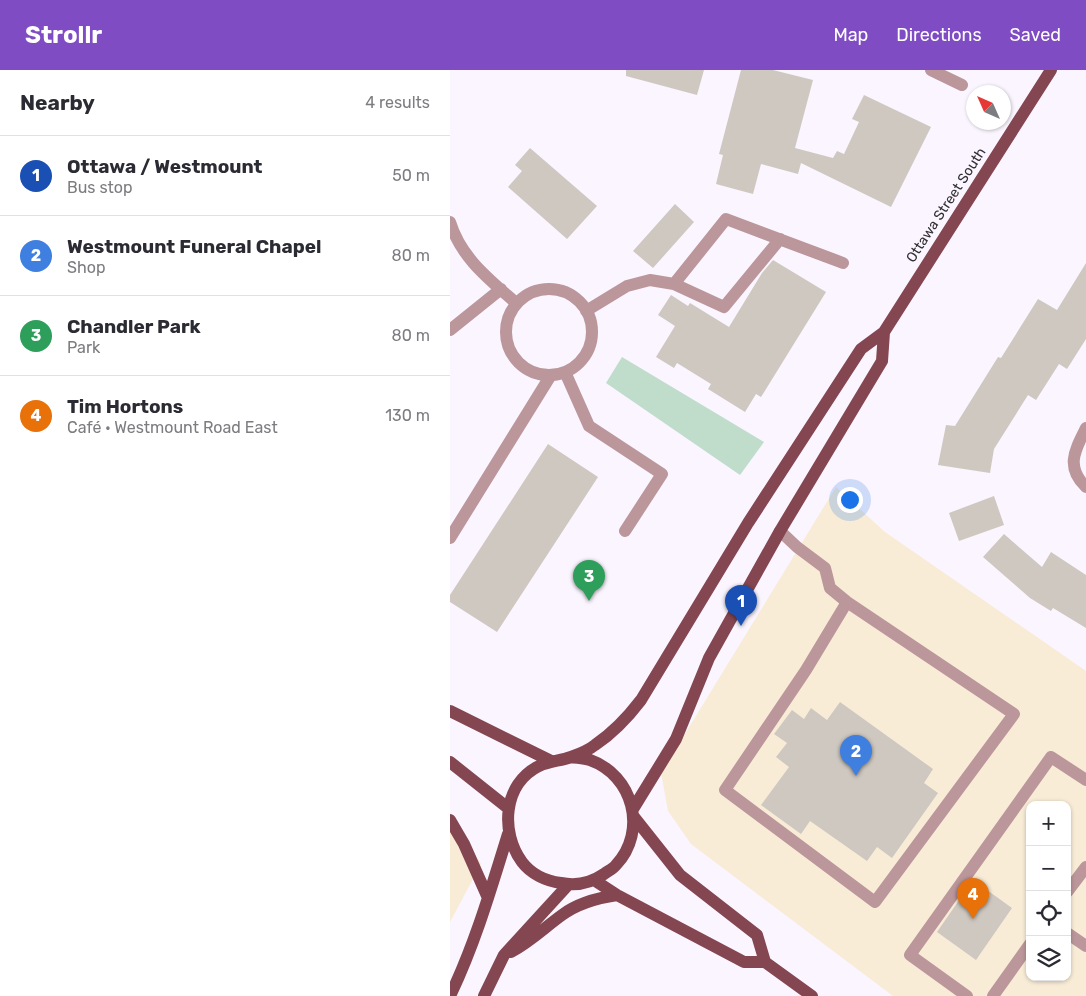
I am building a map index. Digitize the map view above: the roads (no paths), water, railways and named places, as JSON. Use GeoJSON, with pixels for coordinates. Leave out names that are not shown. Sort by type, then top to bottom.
{"type":"FeatureCollection","features":[{"type":"Feature","properties":{"kind":"main road","name":"Ottawa Street South"},"geometry":{"type":"LineString","coordinates":[[884,332],[1050,70]]}},
{"type":"Feature","properties":{"kind":"main road"},"geometry":{"type":"LineString","coordinates":[[884,332],[882,361],[780,531],[709,658],[676,739],[634,813],[630,843],[616,866],[594,880],[568,885],[552,882],[536,875],[523,864],[514,850],[508,834],[508,808],[514,792],[536,768],[551,761],[571,757],[594,746],[630,714],[641,700],[748,523],[862,349],[884,332]]}},
{"type":"Feature","properties":{"kind":"main road"},"geometry":{"type":"LineString","coordinates":[[450,710],[551,761]]}},
{"type":"Feature","properties":{"kind":"main road"},"geometry":{"type":"LineString","coordinates":[[571,757],[588,760],[604,767],[618,778],[628,792],[634,813],[680,875],[757,935],[765,962]]}},
{"type":"Feature","properties":{"kind":"main road"},"geometry":{"type":"LineString","coordinates":[[450,762],[508,808]]}},
{"type":"Feature","properties":{"kind":"main road"},"geometry":{"type":"LineString","coordinates":[[450,820],[464,844],[488,898]]}},
{"type":"Feature","properties":{"kind":"main road"},"geometry":{"type":"LineString","coordinates":[[450,996],[461,973],[488,898],[508,834]]}},
{"type":"Feature","properties":{"kind":"main road"},"geometry":{"type":"LineString","coordinates":[[594,880],[617,895],[744,962],[765,962],[812,996]]}},
{"type":"Feature","properties":{"kind":"main road"},"geometry":{"type":"LineString","coordinates":[[484,996],[504,955],[568,885]]}},
{"type":"Feature","properties":{"kind":"main road"},"geometry":{"type":"LineString","coordinates":[[504,955],[534,938],[562,914],[584,903],[602,897],[617,895]]}},
{"type":"Feature","properties":{"kind":"street"},"geometry":{"type":"LineString","coordinates":[[930,70],[962,85]]}},
{"type":"Feature","properties":{"kind":"street"},"geometry":{"type":"LineString","coordinates":[[674,284],[726,219],[843,263]]}},
{"type":"Feature","properties":{"kind":"street"},"geometry":{"type":"LineString","coordinates":[[450,222],[455,238],[474,264],[516,303]]}},
{"type":"Feature","properties":{"kind":"street"},"geometry":{"type":"LineString","coordinates":[[586,311],[627,286],[650,280],[674,284],[724,307],[780,239]]}},
{"type":"Feature","properties":{"kind":"street"},"geometry":{"type":"LineString","coordinates":[[450,330],[500,289]]}},
{"type":"Feature","properties":{"kind":"street"},"geometry":{"type":"LineString","coordinates":[[543,289],[554,289],[568,293],[582,303],[586,311],[590,316],[592,338],[584,357],[578,364],[565,372],[551,375],[528,370],[516,361],[507,343],[508,316],[516,303],[529,293],[543,289]]}},
{"type":"Feature","properties":{"kind":"street"},"geometry":{"type":"LineString","coordinates":[[565,372],[589,426],[662,474],[625,531]]}},
{"type":"Feature","properties":{"kind":"street"},"geometry":{"type":"LineString","coordinates":[[450,538],[551,375]]}},
{"type":"Feature","properties":{"kind":"street"},"geometry":{"type":"LineString","coordinates":[[1086,428],[1074,452],[1074,468],[1086,487]]}},
{"type":"Feature","properties":{"kind":"street"},"geometry":{"type":"LineString","coordinates":[[780,531],[797,547],[826,568],[830,588],[847,602],[1014,714],[875,902],[725,790],[806,670],[847,602]]}},
{"type":"Feature","properties":{"kind":"street"},"geometry":{"type":"LineString","coordinates":[[967,996],[910,955],[1051,757],[1086,780]]}},
{"type":"Feature","properties":{"kind":"street"},"geometry":{"type":"LineString","coordinates":[[1068,891],[1086,867]]}},
{"type":"Feature","properties":{"kind":"street"},"geometry":{"type":"LineString","coordinates":[[1071,935],[1086,946]]}},
{"type":"Feature","properties":{"kind":"street"},"geometry":{"type":"LineString","coordinates":[[993,996],[1026,950]]}},
{"type":"Feature","properties":{"kind":"place","name":"Chandler Park"},"geometry":{"type":"Point","coordinates":[589,601]}},
{"type":"Feature","properties":{"kind":"place","name":"Ottawa / Westmount"},"geometry":{"type":"Point","coordinates":[741,626]}},
{"type":"Feature","properties":{"kind":"place","name":"Westmount Funeral Chapel"},"geometry":{"type":"Point","coordinates":[856,776]}},
{"type":"Feature","properties":{"kind":"place","name":"Tim Hortons"},"geometry":{"type":"Point","coordinates":[973,919]}}]}
